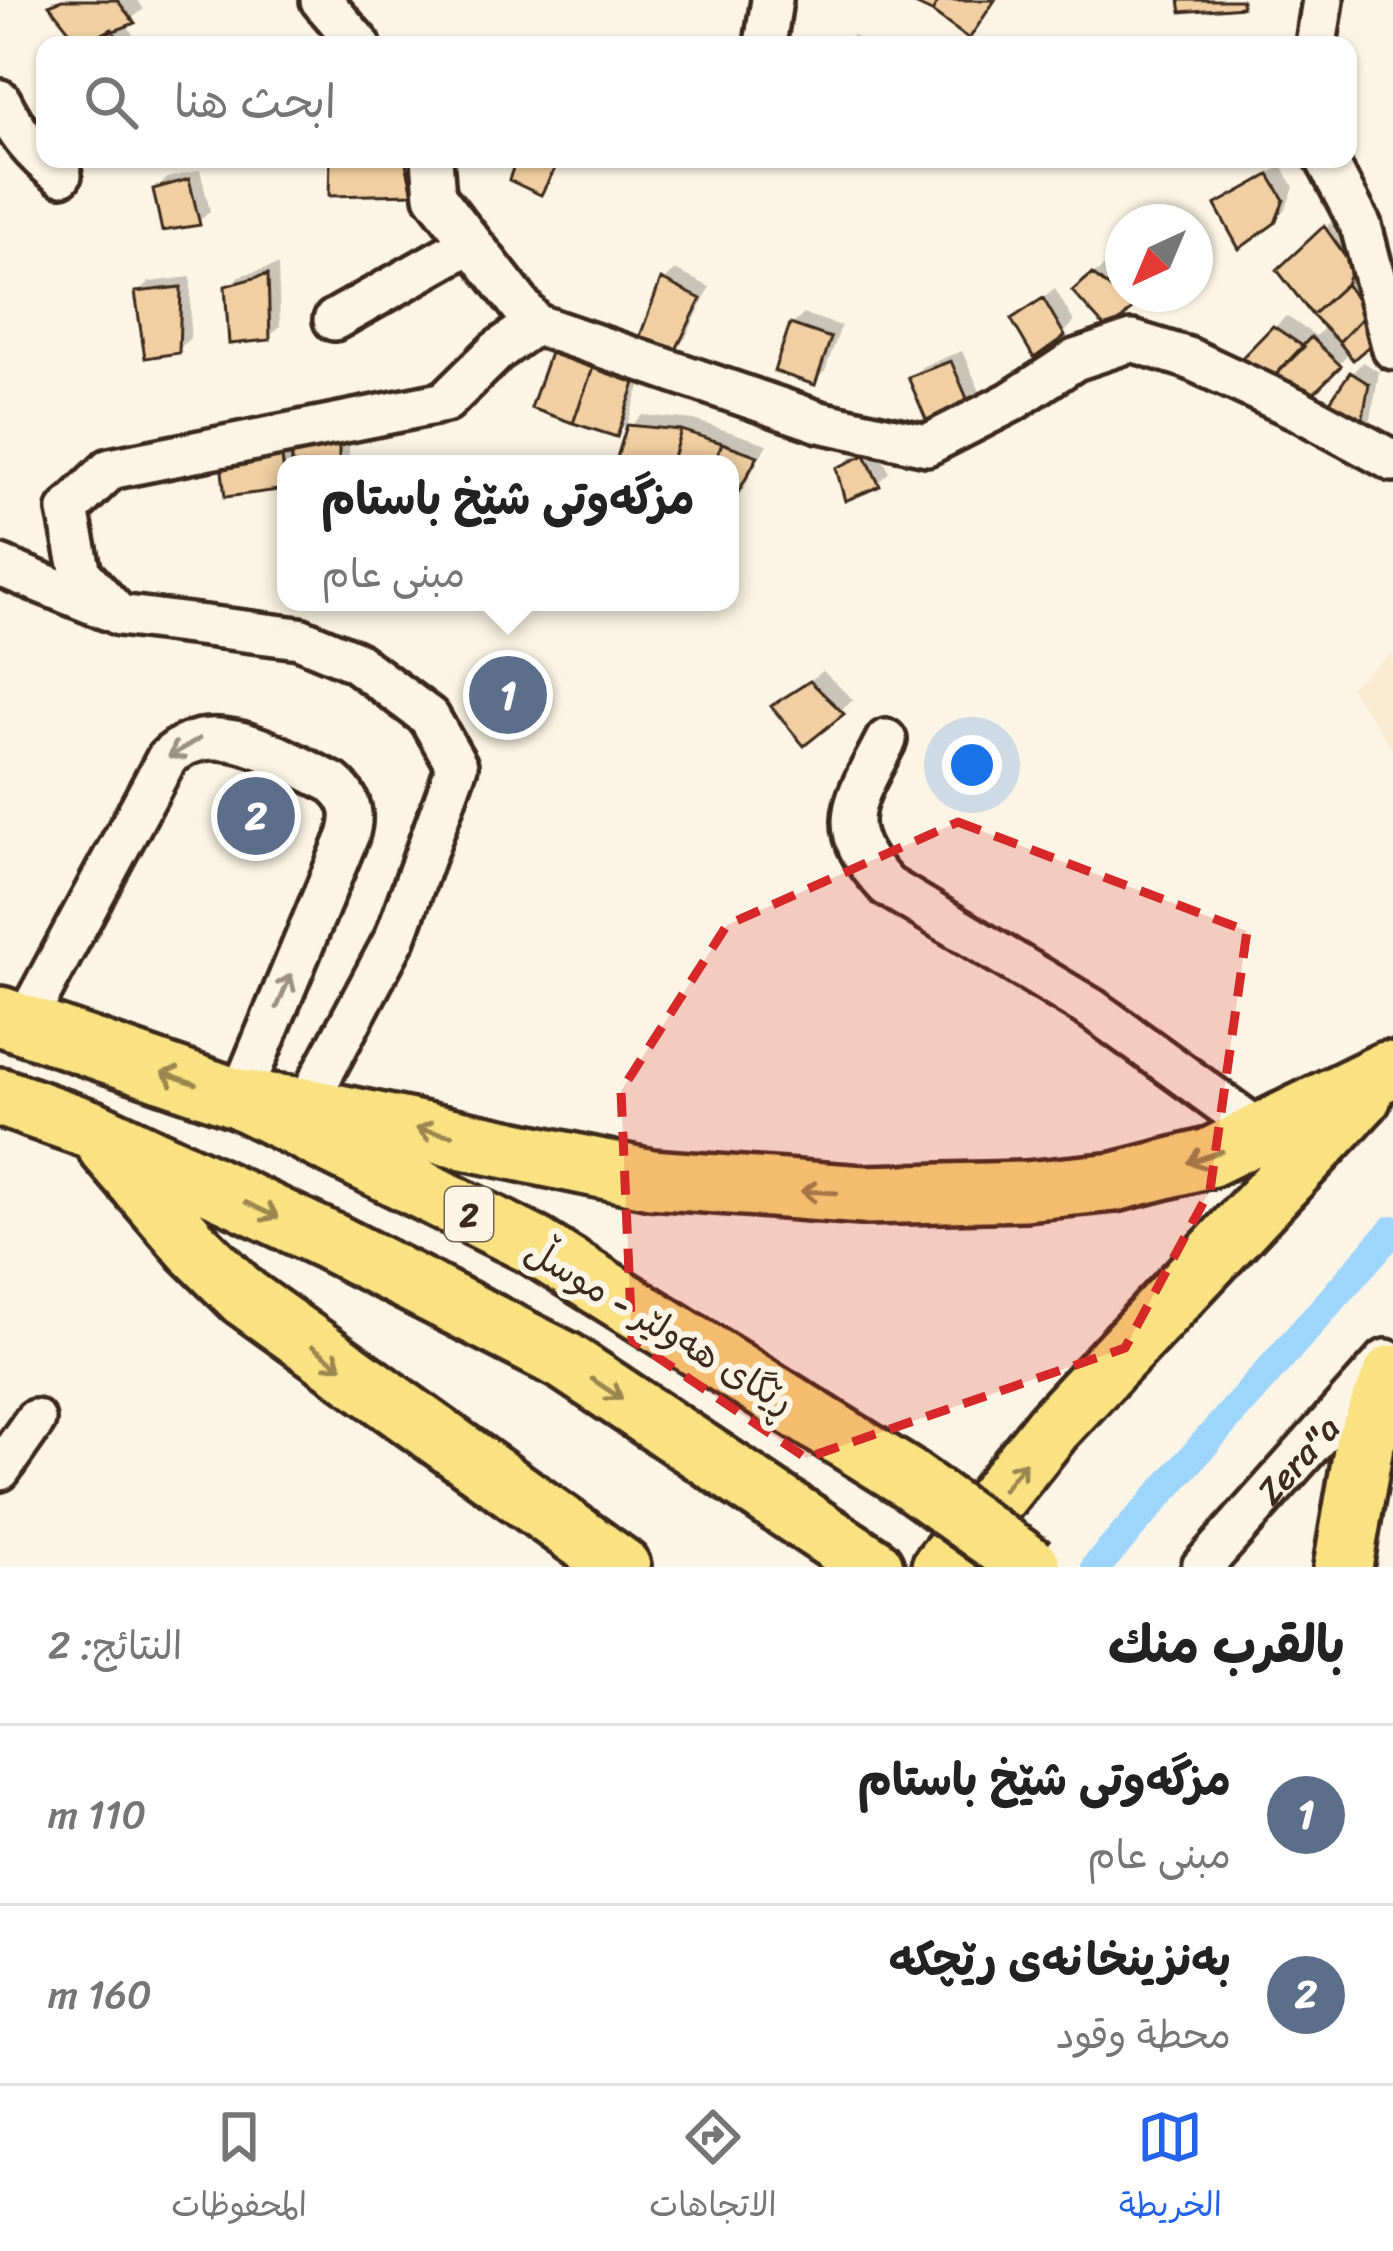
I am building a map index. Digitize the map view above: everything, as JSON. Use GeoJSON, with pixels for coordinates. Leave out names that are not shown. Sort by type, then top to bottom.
{"type":"FeatureCollection","features":[{"type":"Feature","properties":{"kind":"highway","name":"ڕێگای هەولێر - موسڵ"},"geometry":{"type":"LineString","coordinates":[[12,1020],[239,1099],[535,1246],[906,1477],[1032,1567]]}},
{"type":"Feature","properties":{"kind":"highway"},"geometry":{"type":"LineString","coordinates":[[239,1099],[305,1107],[652,1179],[863,1195],[1025,1191],[1115,1182],[1209,1158],[1389,1068]]}},
{"type":"Feature","properties":{"kind":"highway"},"geometry":{"type":"LineString","coordinates":[[940,1567],[1053,1426],[1389,1068]]}},
{"type":"Feature","properties":{"kind":"highway","name":"2"},"geometry":{"type":"LineString","coordinates":[[0,1097],[93,1130],[329,1241],[566,1361],[866,1561]]}},
{"type":"Feature","properties":{"kind":"highway"},"geometry":{"type":"LineString","coordinates":[[93,1130],[194,1248],[244,1298],[621,1567]]}},
{"type":"Feature","properties":{"kind":"highway"},"geometry":{"type":"LineString","coordinates":[[1343,1567],[1364,1445],[1393,1374]]}},
{"type":"Feature","properties":{"kind":"street"},"geometry":{"type":"LineString","coordinates":[[321,0],[352,36]]}},
{"type":"Feature","properties":{"kind":"street"},"geometry":{"type":"LineString","coordinates":[[766,36],[772,0]]}},
{"type":"Feature","properties":{"kind":"street"},"geometry":{"type":"LineString","coordinates":[[0,100],[14,129],[36,156]]}},
{"type":"Feature","properties":{"kind":"street"},"geometry":{"type":"LineString","coordinates":[[52,168],[61,175]]}},
{"type":"Feature","properties":{"kind":"street"},"geometry":{"type":"LineString","coordinates":[[433,168],[435,196],[535,324],[820,422],[927,446],[1011,402],[1075,360],[1132,341],[1232,378],[1393,461]]}},
{"type":"Feature","properties":{"kind":"street"},"geometry":{"type":"LineString","coordinates":[[1331,168],[1361,226],[1393,349]]}},
{"type":"Feature","properties":{"kind":"street"},"geometry":{"type":"LineString","coordinates":[[334,320],[469,244]]}},
{"type":"Feature","properties":{"kind":"street"},"geometry":{"type":"LineString","coordinates":[[118,615],[81,574],[68,510],[110,469],[445,402],[497,351],[535,324]]}},
{"type":"Feature","properties":{"kind":"street"},"geometry":{"type":"LineString","coordinates":[[0,566],[118,615],[299,638],[354,661],[429,717],[457,766],[395,938],[305,1107]]}},
{"type":"Feature","properties":{"kind":"street"},"geometry":{"type":"LineString","coordinates":[[12,1020],[167,758],[178,747],[207,736],[238,742],[333,783],[352,812],[348,836],[239,1099]]}},
{"type":"Feature","properties":{"kind":"street"},"geometry":{"type":"LineString","coordinates":[[886,740],[854,804],[851,832],[870,868],[886,886],[1092,1010],[1262,1132]]}},
{"type":"Feature","properties":{"kind":"street","name":"Zera\"a"},"geometry":{"type":"LineString","coordinates":[[1228,1558],[1393,1352]]}},
{"type":"Feature","properties":{"kind":"street"},"geometry":{"type":"LineString","coordinates":[[0,1470],[35,1420]]}},
{"type":"Feature","properties":{"kind":"highlighted area"},"geometry":{"type":"Polygon","coordinates":[[[958,822],[1247,931],[1210,1190],[1125,1348],[806,1458],[632,1340],[621,1091],[727,925],[958,822]]]}},
{"type":"Feature","properties":{"kind":"shaded area"},"geometry":{"type":"Polygon","coordinates":[[[1393,653],[1393,749],[1349,687],[1393,653]]]}},
{"type":"Feature","properties":{"kind":"building"},"geometry":{"type":"Polygon","coordinates":[[[62,0],[117,0],[135,23],[101,36],[74,36],[49,5],[62,0]]]}},
{"type":"Feature","properties":{"kind":"building"},"geometry":{"type":"Polygon","coordinates":[[[906,0],[939,0],[932,12],[906,0]]]}},
{"type":"Feature","properties":{"kind":"building"},"geometry":{"type":"Polygon","coordinates":[[[939,0],[995,0],[971,36],[932,12],[939,0]]]}},
{"type":"Feature","properties":{"kind":"building"},"geometry":{"type":"Polygon","coordinates":[[[1179,0],[1242,0],[1242,7],[1181,12],[1179,0]]]}},
{"type":"Feature","properties":{"kind":"building"},"geometry":{"type":"Polygon","coordinates":[[[330,168],[407,168],[413,194],[329,196],[330,168]]]}},
{"type":"Feature","properties":{"kind":"building"},"geometry":{"type":"Polygon","coordinates":[[[513,168],[555,168],[541,195],[509,180],[513,168]]]}},
{"type":"Feature","properties":{"kind":"building"},"geometry":{"type":"Polygon","coordinates":[[[1269,175],[1284,200],[1275,223],[1239,249],[1215,205],[1269,175]]]}},
{"type":"Feature","properties":{"kind":"building"},"geometry":{"type":"Polygon","coordinates":[[[189,179],[200,225],[162,231],[153,189],[189,179]]]}},
{"type":"Feature","properties":{"kind":"building"},"geometry":{"type":"Polygon","coordinates":[[[1324,226],[1353,267],[1346,284],[1312,315],[1277,270],[1324,226]]]}},
{"type":"Feature","properties":{"kind":"building"},"geometry":{"type":"Polygon","coordinates":[[[268,274],[270,340],[229,344],[225,286],[268,274]]]}},
{"type":"Feature","properties":{"kind":"building"},"geometry":{"type":"Polygon","coordinates":[[[1092,274],[1105,284],[1105,312],[1129,312],[1109,332],[1072,291],[1092,274]]]}},
{"type":"Feature","properties":{"kind":"building"},"geometry":{"type":"Polygon","coordinates":[[[661,279],[701,299],[674,354],[640,336],[661,279]]]}},
{"type":"Feature","properties":{"kind":"building"},"geometry":{"type":"Polygon","coordinates":[[[1346,284],[1367,313],[1339,342],[1312,315],[1346,284]]]}},
{"type":"Feature","properties":{"kind":"building"},"geometry":{"type":"Polygon","coordinates":[[[181,287],[179,353],[145,358],[135,292],[181,287]]]}},
{"type":"Feature","properties":{"kind":"building"},"geometry":{"type":"Polygon","coordinates":[[[1043,298],[1065,336],[1034,358],[1011,319],[1043,298]]]}},
{"type":"Feature","properties":{"kind":"building"},"geometry":{"type":"Polygon","coordinates":[[[1367,313],[1381,336],[1353,360],[1339,342],[1367,313]]]}},
{"type":"Feature","properties":{"kind":"building"},"geometry":{"type":"Polygon","coordinates":[[[790,324],[831,338],[815,385],[774,371],[790,324]]]}},
{"type":"Feature","properties":{"kind":"building"},"geometry":{"type":"Polygon","coordinates":[[[1273,326],[1304,347],[1269,382],[1236,364],[1273,326]]]}},
{"type":"Feature","properties":{"kind":"building"},"geometry":{"type":"Polygon","coordinates":[[[1311,337],[1341,366],[1304,403],[1269,382],[1311,337]]]}},
{"type":"Feature","properties":{"kind":"building"},"geometry":{"type":"Polygon","coordinates":[[[550,353],[593,368],[573,423],[531,408],[550,353]]]}},
{"type":"Feature","properties":{"kind":"building"},"geometry":{"type":"Polygon","coordinates":[[[951,361],[972,410],[931,431],[908,377],[951,361]]]}},
{"type":"Feature","properties":{"kind":"building"},"geometry":{"type":"Polygon","coordinates":[[[593,368],[635,383],[617,437],[573,423],[593,368]]]}},
{"type":"Feature","properties":{"kind":"building"},"geometry":{"type":"Polygon","coordinates":[[[1350,372],[1369,384],[1360,434],[1325,409],[1350,372]]]}},
{"type":"Feature","properties":{"kind":"building"},"geometry":{"type":"Polygon","coordinates":[[[627,425],[681,430],[674,455],[618,455],[627,425]]]}},
{"type":"Feature","properties":{"kind":"building"},"geometry":{"type":"Polygon","coordinates":[[[681,430],[722,443],[717,455],[674,455],[681,430]]]}},
{"type":"Feature","properties":{"kind":"building"},"geometry":{"type":"Polygon","coordinates":[[[339,439],[339,455],[291,455],[291,448],[339,439]]]}},
{"type":"Feature","properties":{"kind":"building"},"geometry":{"type":"Polygon","coordinates":[[[722,443],[758,456],[739,491],[739,455],[717,455],[722,443]]]}},
{"type":"Feature","properties":{"kind":"building"},"geometry":{"type":"Polygon","coordinates":[[[281,450],[277,490],[225,497],[221,462],[281,450]]]}},
{"type":"Feature","properties":{"kind":"building"},"geometry":{"type":"Polygon","coordinates":[[[865,455],[880,486],[845,501],[836,468],[865,455]]]}},
{"type":"Feature","properties":{"kind":"building"},"geometry":{"type":"Polygon","coordinates":[[[810,681],[844,714],[804,746],[771,706],[810,681]]]}},
{"type":"Feature","properties":{"kind":"waterway"},"geometry":{"type":"LineString","coordinates":[[1096,1567],[1393,1230]]}},
{"type":"Feature","properties":{"kind":"place","name":"مزگەوتی شێخ باستام"},"geometry":{"type":"Point","coordinates":[508,695]}},
{"type":"Feature","properties":{"kind":"place","name":"بەنزینخانەی رێچکە"},"geometry":{"type":"Point","coordinates":[256,816]}}]}
